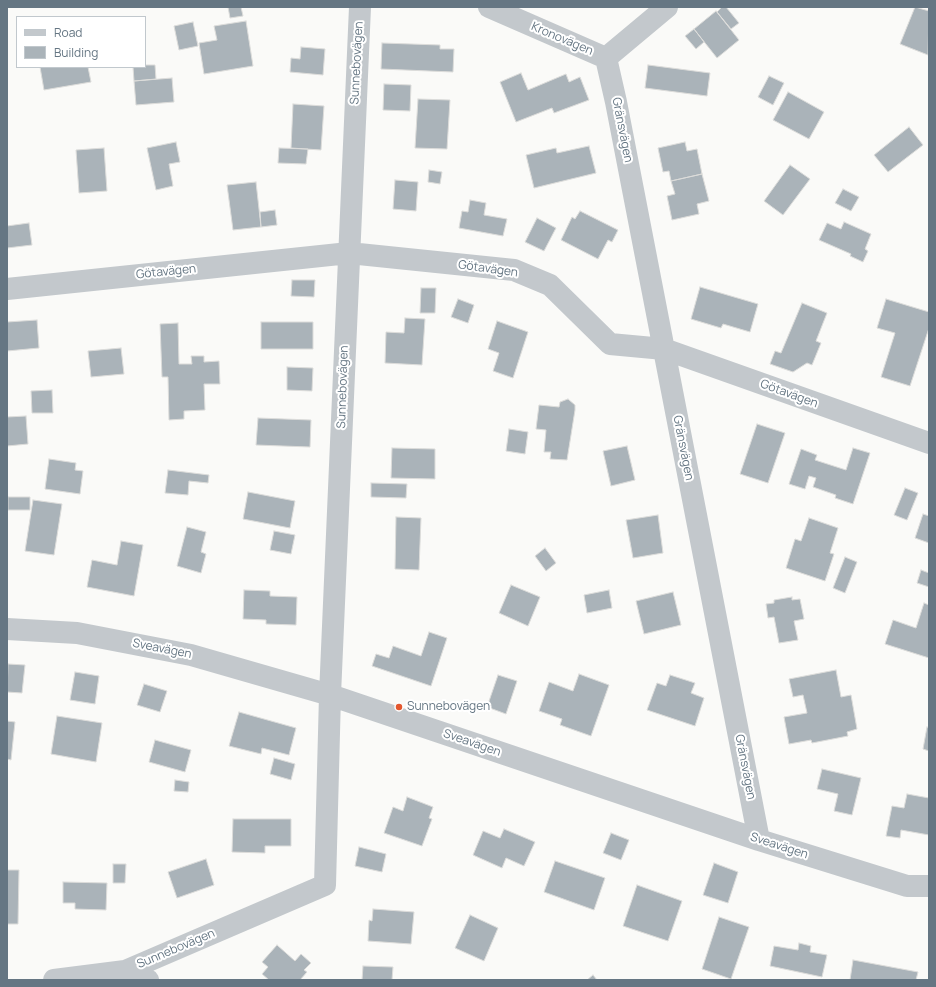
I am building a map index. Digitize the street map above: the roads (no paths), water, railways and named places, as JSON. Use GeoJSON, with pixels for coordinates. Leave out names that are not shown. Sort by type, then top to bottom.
{"type":"FeatureCollection","features":[{"type":"Feature","properties":{"kind":"street","name":"Sunnebovägen"},"geometry":{"type":"LineString","coordinates":[[125,971],[325,885],[330,695],[360,7]]}},
{"type":"Feature","properties":{"kind":"street","name":"Kronovägen"},"geometry":{"type":"LineString","coordinates":[[489,7],[606,58],[667,7]]}},
{"type":"Feature","properties":{"kind":"street","name":"Gränsvägen"},"geometry":{"type":"LineString","coordinates":[[606,58],[759,840]]}},
{"type":"Feature","properties":{"kind":"street","name":"Götavägen"},"geometry":{"type":"LineString","coordinates":[[7,289],[349,252],[514,270],[550,285],[610,344],[664,349],[929,443]]}},
{"type":"Feature","properties":{"kind":"street","name":"Sveavägen"},"geometry":{"type":"LineString","coordinates":[[7,629],[77,633],[190,655],[330,695],[759,840],[907,886],[929,886]]}},
{"type":"Feature","properties":{"kind":"street"},"geometry":{"type":"LineString","coordinates":[[54,980],[125,971],[148,980]]}},
{"type":"Feature","properties":{"kind":"place","name":"Sunnebovägen"},"geometry":{"type":"Point","coordinates":[399,707]}}]}
